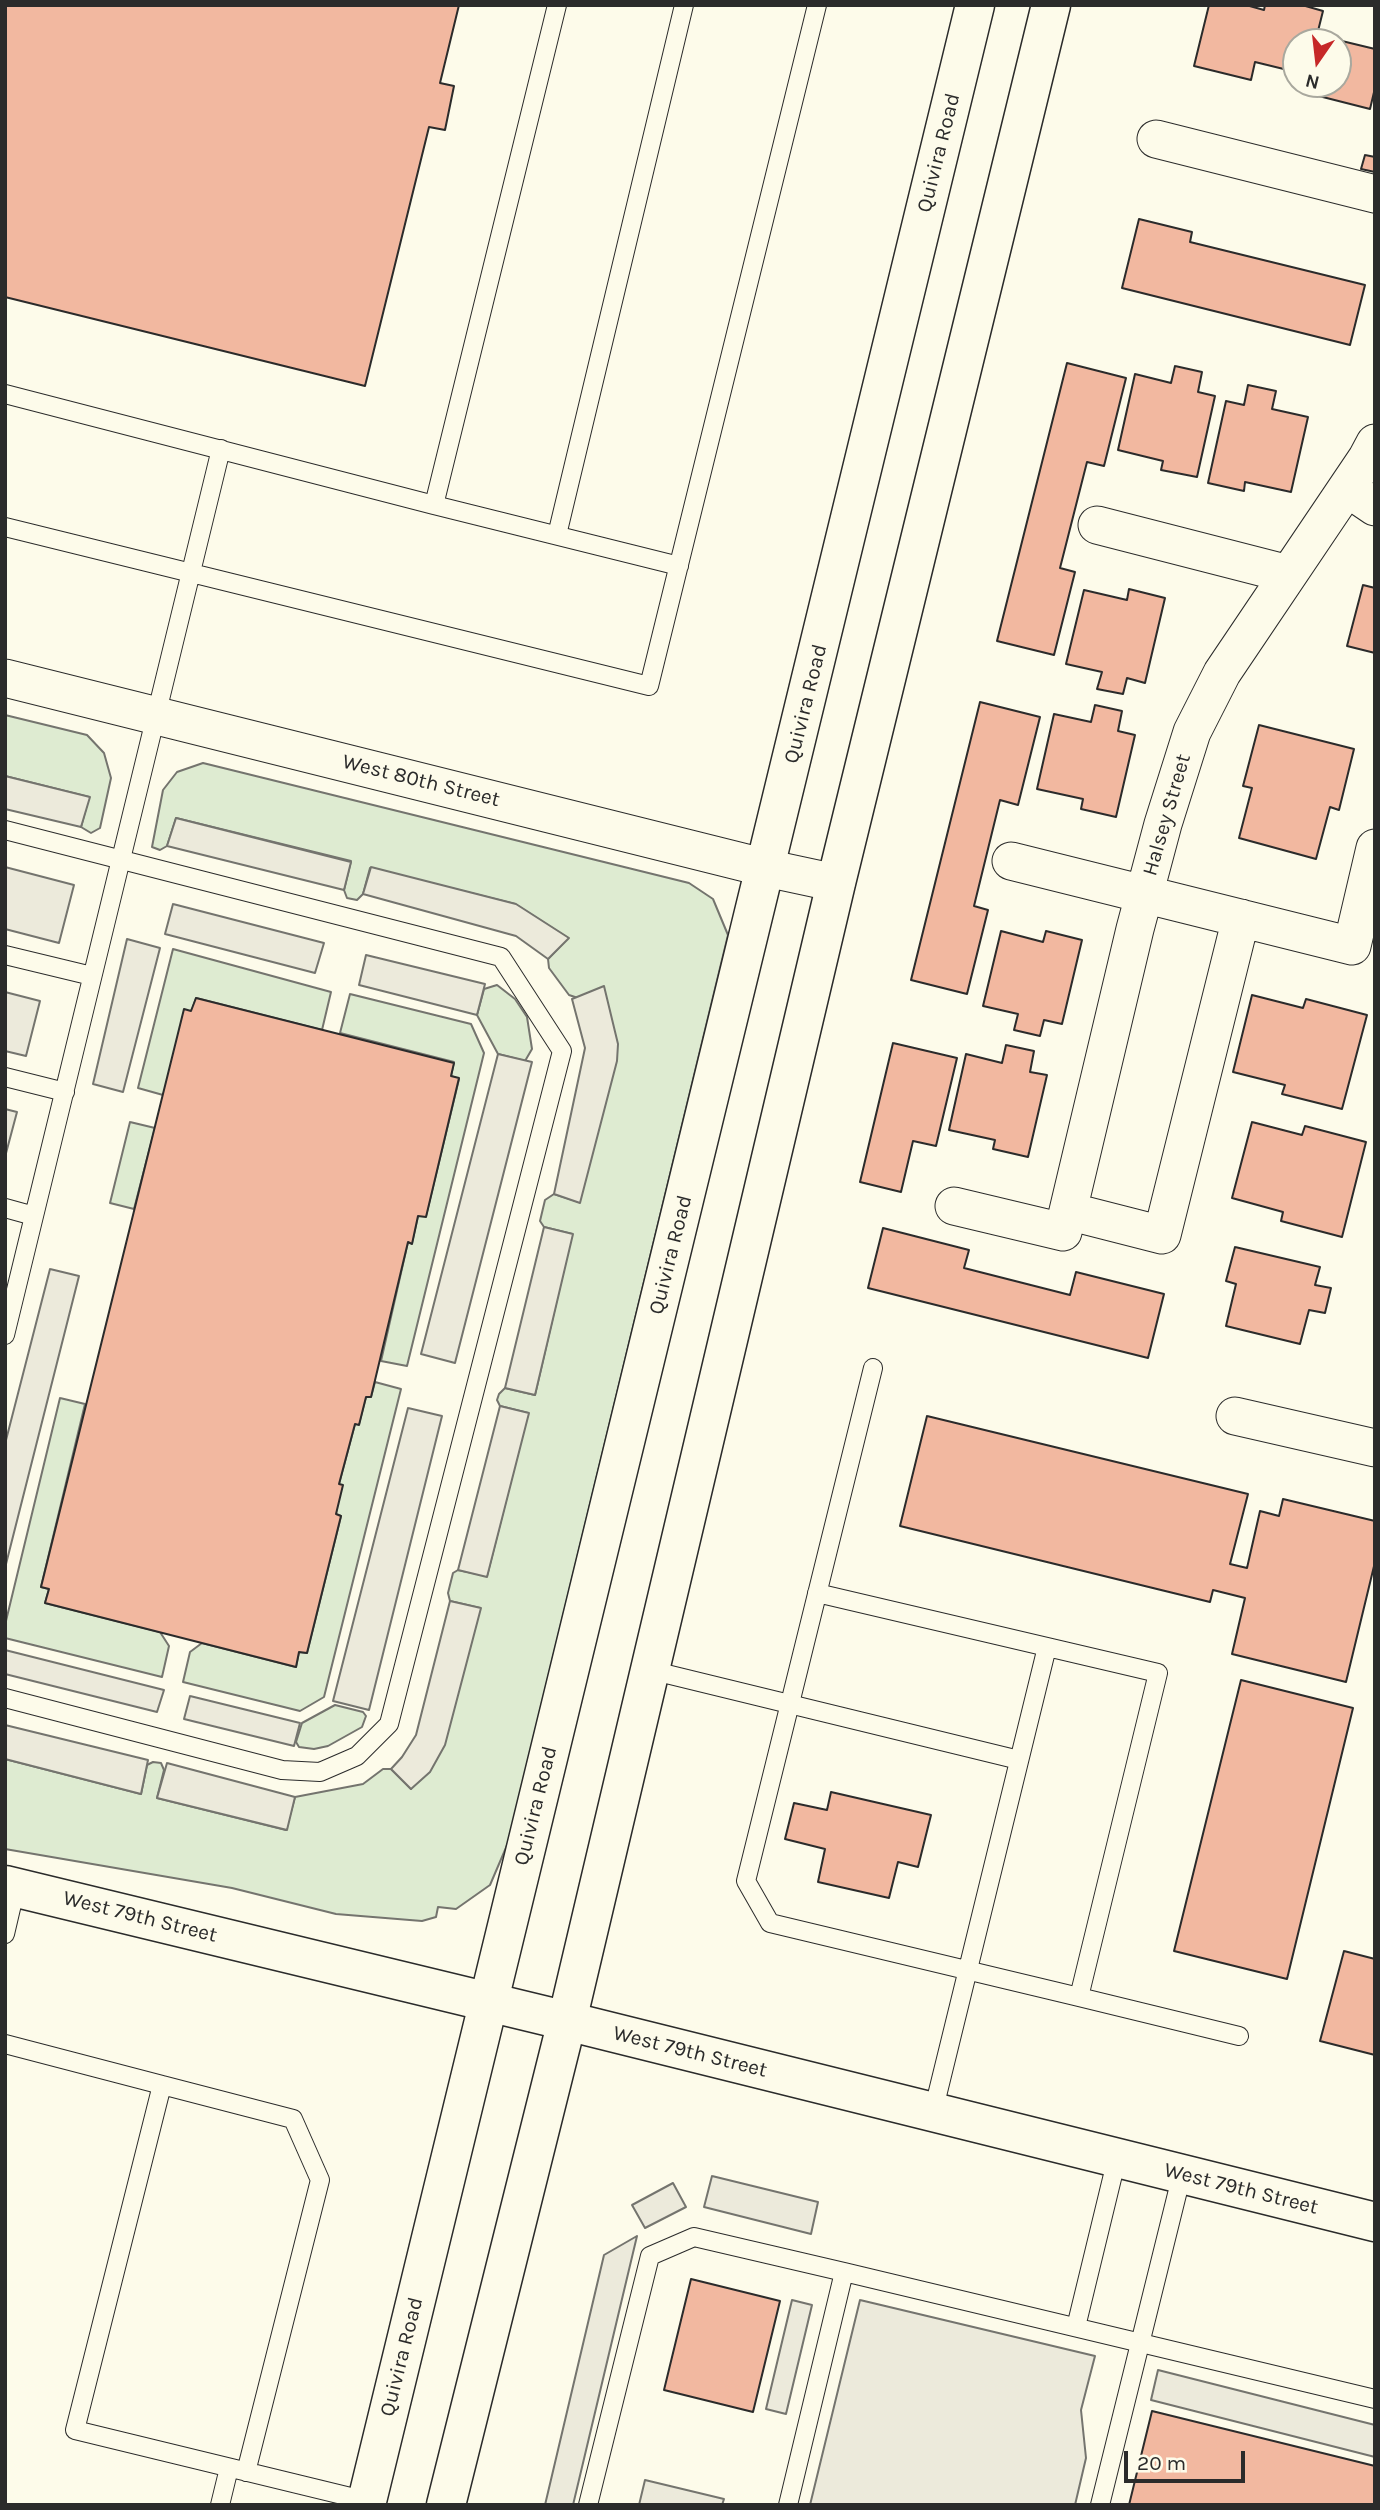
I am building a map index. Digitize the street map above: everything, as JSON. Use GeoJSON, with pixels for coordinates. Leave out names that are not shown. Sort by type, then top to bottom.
{"type":"FeatureCollection","features":[{"type":"Feature","properties":{"kind":"main road","name":"Quivira Road"},"geometry":{"type":"LineString","coordinates":[[366,2503],[975,5]]}},
{"type":"Feature","properties":{"kind":"main road"},"geometry":{"type":"LineString","coordinates":[[446,2505],[567,2021],[836,883],[1051,5]]}},
{"type":"Feature","properties":{"kind":"main road","name":"West 79th Street"},"geometry":{"type":"LineString","coordinates":[[11,1886],[1375,2222]]}},
{"type":"Feature","properties":{"kind":"street"},"geometry":{"type":"LineString","coordinates":[[1156,139],[1375,194]]}},
{"type":"Feature","properties":{"kind":"street","name":"Halsey Street"},"geometry":{"type":"LineString","coordinates":[[1066,1222],[1144,894],[1192,732],[1222,673],[1288,574],[1361,498],[1375,443]]}},
{"type":"Feature","properties":{"kind":"street"},"geometry":{"type":"LineString","coordinates":[[1097,525],[1288,574]]}},
{"type":"Feature","properties":{"kind":"street","name":"West 80th Street"},"geometry":{"type":"LineString","coordinates":[[5,678],[766,868],[836,883]]}},
{"type":"Feature","properties":{"kind":"street"},"geometry":{"type":"LineString","coordinates":[[1011,861],[1352,946],[1375,848]]}},
{"type":"Feature","properties":{"kind":"street"},"geometry":{"type":"LineString","coordinates":[[954,1206],[1162,1235],[1241,918]]}},
{"type":"Feature","properties":{"kind":"street"},"geometry":{"type":"LineString","coordinates":[[1234,1416],[1375,1448]]}},
{"type":"Feature","properties":{"kind":"lane"},"geometry":{"type":"LineString","coordinates":[[435,505],[557,5]]}},
{"type":"Feature","properties":{"kind":"lane"},"geometry":{"type":"LineString","coordinates":[[557,535],[684,5]]}},
{"type":"Feature","properties":{"kind":"lane"},"geometry":{"type":"LineString","coordinates":[[5,527],[649,686],[817,5]]}},
{"type":"Feature","properties":{"kind":"lane"},"geometry":{"type":"LineString","coordinates":[[5,394],[679,566]]}},
{"type":"Feature","properties":{"kind":"lane"},"geometry":{"type":"LineString","coordinates":[[5,1335],[221,449]]}},
{"type":"Feature","properties":{"kind":"lane"},"geometry":{"type":"LineString","coordinates":[[5,830],[501,957],[562,1051],[389,1724],[357,1756],[320,1772],[307,1772],[282,1770],[5,1698]]}},
{"type":"Feature","properties":{"kind":"lane"},"geometry":{"type":"LineString","coordinates":[[5,955],[92,976]]}},
{"type":"Feature","properties":{"kind":"lane"},"geometry":{"type":"LineString","coordinates":[[5,1077],[65,1092]]}},
{"type":"Feature","properties":{"kind":"lane"},"geometry":{"type":"LineString","coordinates":[[5,1208],[34,1216]]}},
{"type":"Feature","properties":{"kind":"lane"},"geometry":{"type":"LineString","coordinates":[[873,1368],[746,1881],[770,1923],[1239,2036]]}},
{"type":"Feature","properties":{"kind":"lane"},"geometry":{"type":"LineString","coordinates":[[817,1593],[1158,1673],[1079,1997]]}},
{"type":"Feature","properties":{"kind":"lane"},"geometry":{"type":"LineString","coordinates":[[933,2112],[1047,1647]]}},
{"type":"Feature","properties":{"kind":"lane"},"geometry":{"type":"LineString","coordinates":[[650,1670],[1019,1760]]}},
{"type":"Feature","properties":{"kind":"lane"},"geometry":{"type":"LineString","coordinates":[[5,1934],[11,1886]]}},
{"type":"Feature","properties":{"kind":"lane"},"geometry":{"type":"LineString","coordinates":[[5,2044],[293,2119],[320,2180],[237,2470],[220,2505]]}},
{"type":"Feature","properties":{"kind":"lane"},"geometry":{"type":"LineString","coordinates":[[162,2085],[75,2430],[366,2503]]}},
{"type":"Feature","properties":{"kind":"lane"},"geometry":{"type":"LineString","coordinates":[[1076,2327],[1117,2158]]}},
{"type":"Feature","properties":{"kind":"lane"},"geometry":{"type":"LineString","coordinates":[[1100,2505],[1182,2175]]}},
{"type":"Feature","properties":{"kind":"lane"},"geometry":{"type":"LineString","coordinates":[[588,2505],[650,2256],[694,2237],[1375,2399]]}},
{"type":"Feature","properties":{"kind":"lane"},"geometry":{"type":"LineString","coordinates":[[788,2505],[844,2272]]}},
{"type":"Feature","properties":{"kind":"green space"},"geometry":{"type":"Polygon","coordinates":[[[5,715],[87,735],[104,753],[111,778],[100,828],[91,833],[81,827],[89,797],[5,776],[5,715]]]}},
{"type":"Feature","properties":{"kind":"green space"},"geometry":{"type":"Polygon","coordinates":[[[203,763],[689,883],[713,899],[728,935],[508,1843],[490,1885],[456,1909],[438,1907],[436,1917],[422,1921],[336,1914],[232,1888],[5,1849],[5,1759],[141,1794],[147,1765],[153,1762],[161,1763],[164,1770],[157,1798],[286,1830],[295,1797],[363,1784],[383,1769],[391,1769],[411,1789],[480,1608],[450,1601],[448,1593],[453,1573],[458,1570],[487,1576],[528,1413],[500,1406],[497,1400],[505,1388],[535,1395],[572,1234],[544,1227],[540,1221],[545,1200],[554,1194],[579,1202],[604,987],[578,998],[569,995],[549,968],[548,959],[568,938],[515,904],[370,868],[363,894],[357,900],[347,898],[344,890],[351,861],[176,818],[167,846],[160,850],[152,847],[163,790],[177,772],[203,763]]]}},
{"type":"Feature","properties":{"kind":"green space"},"geometry":{"type":"Polygon","coordinates":[[[173,949],[331,992],[322,1030],[196,998],[163,1095],[138,1088],[173,949]]]}},
{"type":"Feature","properties":{"kind":"green space"},"geometry":{"type":"Polygon","coordinates":[[[497,985],[515,999],[527,1017],[532,1049],[525,1061],[498,1054],[477,1015],[484,989],[497,985]]]}},
{"type":"Feature","properties":{"kind":"green space"},"geometry":{"type":"Polygon","coordinates":[[[350,994],[471,1024],[484,1053],[407,1366],[381,1361],[408,1242],[412,1243],[418,1216],[426,1216],[459,1079],[451,1076],[454,1062],[340,1033],[350,994]]]}},
{"type":"Feature","properties":{"kind":"green space"},"geometry":{"type":"Polygon","coordinates":[[[130,1122],[155,1128],[134,1209],[110,1203],[130,1122]]]}},
{"type":"Feature","properties":{"kind":"green space"},"geometry":{"type":"Polygon","coordinates":[[[375,1382],[401,1389],[324,1697],[300,1711],[183,1682],[190,1652],[202,1643],[296,1667],[299,1652],[307,1653],[341,1516],[336,1514],[339,1484],[355,1424],[359,1424],[366,1397],[371,1397],[375,1382]]]}},
{"type":"Feature","properties":{"kind":"green space"},"geometry":{"type":"Polygon","coordinates":[[[60,1398],[85,1404],[41,1587],[49,1589],[45,1603],[160,1632],[169,1646],[162,1677],[5,1638],[5,1625],[60,1398]]]}},
{"type":"Feature","properties":{"kind":"green space"},"geometry":{"type":"Polygon","coordinates":[[[335,1705],[363,1712],[366,1716],[362,1727],[328,1746],[314,1749],[299,1747],[296,1742],[302,1723],[335,1705]]]}},
{"type":"Feature","properties":{"kind":"shaded area"},"geometry":{"type":"Polygon","coordinates":[[[5,776],[90,797],[81,827],[5,809],[5,776]]]}},
{"type":"Feature","properties":{"kind":"shaded area"},"geometry":{"type":"Polygon","coordinates":[[[176,818],[351,862],[344,890],[167,846],[176,818]]]}},
{"type":"Feature","properties":{"kind":"shaded area"},"geometry":{"type":"Polygon","coordinates":[[[5,867],[74,885],[59,943],[5,929],[5,867]]]}},
{"type":"Feature","properties":{"kind":"shaded area"},"geometry":{"type":"Polygon","coordinates":[[[371,867],[516,904],[569,938],[548,959],[516,936],[363,894],[371,867]]]}},
{"type":"Feature","properties":{"kind":"shaded area"},"geometry":{"type":"Polygon","coordinates":[[[173,904],[324,943],[315,973],[165,934],[173,904]]]}},
{"type":"Feature","properties":{"kind":"shaded area"},"geometry":{"type":"Polygon","coordinates":[[[127,939],[160,948],[123,1092],[93,1084],[127,939]]]}},
{"type":"Feature","properties":{"kind":"shaded area"},"geometry":{"type":"Polygon","coordinates":[[[366,955],[485,984],[477,1015],[359,985],[366,955]]]}},
{"type":"Feature","properties":{"kind":"shaded area"},"geometry":{"type":"Polygon","coordinates":[[[604,986],[618,1044],[617,1061],[580,1203],[554,1194],[585,1048],[572,999],[604,986]]]}},
{"type":"Feature","properties":{"kind":"shaded area"},"geometry":{"type":"Polygon","coordinates":[[[5,992],[40,1001],[26,1056],[5,1051],[5,992]]]}},
{"type":"Feature","properties":{"kind":"shaded area"},"geometry":{"type":"Polygon","coordinates":[[[498,1054],[532,1062],[455,1363],[421,1354],[498,1054]]]}},
{"type":"Feature","properties":{"kind":"shaded area"},"geometry":{"type":"Polygon","coordinates":[[[5,1109],[17,1112],[5,1157],[5,1109]]]}},
{"type":"Feature","properties":{"kind":"shaded area"},"geometry":{"type":"Polygon","coordinates":[[[544,1227],[573,1234],[535,1395],[505,1388],[544,1227]]]}},
{"type":"Feature","properties":{"kind":"shaded area"},"geometry":{"type":"Polygon","coordinates":[[[50,1269],[79,1276],[5,1568],[5,1444],[50,1269]]]}},
{"type":"Feature","properties":{"kind":"shaded area"},"geometry":{"type":"Polygon","coordinates":[[[500,1406],[529,1413],[487,1577],[458,1570],[500,1406]]]}},
{"type":"Feature","properties":{"kind":"shaded area"},"geometry":{"type":"Polygon","coordinates":[[[408,1408],[442,1416],[369,1710],[333,1701],[408,1408]]]}},
{"type":"Feature","properties":{"kind":"shaded area"},"geometry":{"type":"Polygon","coordinates":[[[450,1601],[481,1608],[445,1745],[430,1772],[411,1789],[391,1769],[416,1735],[450,1601]]]}},
{"type":"Feature","properties":{"kind":"shaded area"},"geometry":{"type":"Polygon","coordinates":[[[5,1650],[164,1690],[157,1712],[5,1674],[5,1650]]]}},
{"type":"Feature","properties":{"kind":"shaded area"},"geometry":{"type":"Polygon","coordinates":[[[190,1696],[300,1723],[294,1746],[184,1719],[190,1696]]]}},
{"type":"Feature","properties":{"kind":"shaded area"},"geometry":{"type":"Polygon","coordinates":[[[5,1725],[148,1760],[141,1794],[5,1759],[5,1725]]]}},
{"type":"Feature","properties":{"kind":"shaded area"},"geometry":{"type":"Polygon","coordinates":[[[167,1763],[295,1797],[287,1830],[157,1798],[167,1763]]]}},
{"type":"Feature","properties":{"kind":"shaded area"},"geometry":{"type":"Polygon","coordinates":[[[712,2176],[818,2202],[811,2234],[704,2207],[712,2176]]]}},
{"type":"Feature","properties":{"kind":"shaded area"},"geometry":{"type":"Polygon","coordinates":[[[673,2183],[686,2207],[645,2228],[632,2205],[673,2183]]]}},
{"type":"Feature","properties":{"kind":"shaded area"},"geometry":{"type":"Polygon","coordinates":[[[637,2236],[573,2505],[545,2505],[604,2255],[637,2236]]]}},
{"type":"Feature","properties":{"kind":"shaded area"},"geometry":{"type":"Polygon","coordinates":[[[792,2300],[812,2305],[786,2414],[766,2409],[792,2300]]]}},
{"type":"Feature","properties":{"kind":"shaded area"},"geometry":{"type":"Polygon","coordinates":[[[860,2300],[1095,2356],[1081,2410],[1086,2458],[1075,2505],[810,2505],[860,2300]]]}},
{"type":"Feature","properties":{"kind":"shaded area"},"geometry":{"type":"Polygon","coordinates":[[[1158,2370],[1375,2425],[1375,2457],[1151,2400],[1158,2370]]]}},
{"type":"Feature","properties":{"kind":"shaded area"},"geometry":{"type":"Polygon","coordinates":[[[645,2480],[724,2499],[722,2505],[639,2505],[645,2480]]]}},
{"type":"Feature","properties":{"kind":"building"},"geometry":{"type":"Polygon","coordinates":[[[5,5],[459,5],[440,83],[454,86],[445,130],[429,127],[365,386],[5,297],[5,5]]]}},
{"type":"Feature","properties":{"kind":"building"},"geometry":{"type":"Polygon","coordinates":[[[1209,5],[1246,5],[1264,10],[1265,5],[1302,5],[1323,11],[1319,28],[1282,28],[1282,69],[1255,62],[1251,80],[1194,66],[1209,5]]]}},
{"type":"Feature","properties":{"kind":"building"},"geometry":{"type":"Polygon","coordinates":[[[1352,43],[1375,49],[1375,88],[1370,109],[1327,98],[1352,98],[1352,43]]]}},
{"type":"Feature","properties":{"kind":"building"},"geometry":{"type":"Polygon","coordinates":[[[1365,155],[1375,157],[1375,172],[1361,169],[1365,155]]]}},
{"type":"Feature","properties":{"kind":"building"},"geometry":{"type":"Polygon","coordinates":[[[1139,219],[1192,232],[1190,242],[1365,285],[1350,345],[1122,288],[1139,219]]]}},
{"type":"Feature","properties":{"kind":"building"},"geometry":{"type":"Polygon","coordinates":[[[1067,363],[1126,378],[1104,466],[1087,462],[1060,568],[1075,572],[1054,655],[997,641],[1067,363]]]}},
{"type":"Feature","properties":{"kind":"building"},"geometry":{"type":"Polygon","coordinates":[[[1175,366],[1202,372],[1198,392],[1215,396],[1197,477],[1161,470],[1163,461],[1118,450],[1135,374],[1171,383],[1175,366]]]}},
{"type":"Feature","properties":{"kind":"building"},"geometry":{"type":"Polygon","coordinates":[[[1248,385],[1276,391],[1272,409],[1308,417],[1291,492],[1245,482],[1244,491],[1208,483],[1226,401],[1244,405],[1248,385]]]}},
{"type":"Feature","properties":{"kind":"building"},"geometry":{"type":"Polygon","coordinates":[[[1363,585],[1375,588],[1375,653],[1347,646],[1363,585]]]}},
{"type":"Feature","properties":{"kind":"building"},"geometry":{"type":"Polygon","coordinates":[[[1129,589],[1165,598],[1145,683],[1127,678],[1123,694],[1097,689],[1102,672],[1066,664],[1084,590],[1127,600],[1129,589]]]}},
{"type":"Feature","properties":{"kind":"building"},"geometry":{"type":"Polygon","coordinates":[[[980,702],[1040,717],[1018,805],[1000,800],[974,906],[988,910],[967,994],[911,980],[980,702]]]}},
{"type":"Feature","properties":{"kind":"building"},"geometry":{"type":"Polygon","coordinates":[[[1095,705],[1122,711],[1118,731],[1135,735],[1116,817],[1081,809],[1083,799],[1037,789],[1054,714],[1091,722],[1095,705]]]}},
{"type":"Feature","properties":{"kind":"building"},"geometry":{"type":"Polygon","coordinates":[[[1259,725],[1354,749],[1339,810],[1330,807],[1316,859],[1239,838],[1252,788],[1243,786],[1259,725]]]}},
{"type":"Feature","properties":{"kind":"building"},"geometry":{"type":"Polygon","coordinates":[[[1001,931],[1043,942],[1046,931],[1082,940],[1062,1024],[1044,1020],[1040,1036],[1014,1030],[1018,1014],[983,1006],[1001,931]]]}},
{"type":"Feature","properties":{"kind":"building"},"geometry":{"type":"Polygon","coordinates":[[[1252,995],[1303,1008],[1306,999],[1367,1015],[1342,1109],[1282,1094],[1285,1085],[1233,1072],[1252,995]]]}},
{"type":"Feature","properties":{"kind":"building"},"geometry":{"type":"Polygon","coordinates":[[[196,998],[454,1063],[451,1076],[459,1078],[426,1217],[418,1216],[412,1244],[408,1242],[371,1397],[366,1397],[359,1425],[355,1424],[339,1484],[343,1485],[336,1514],[341,1516],[307,1653],[299,1652],[296,1667],[45,1603],[49,1589],[41,1587],[184,1009],[191,1011],[196,998]]]}},
{"type":"Feature","properties":{"kind":"building"},"geometry":{"type":"Polygon","coordinates":[[[893,1043],[957,1058],[936,1146],[913,1141],[901,1192],[860,1182],[893,1043]]]}},
{"type":"Feature","properties":{"kind":"building"},"geometry":{"type":"Polygon","coordinates":[[[1006,1045],[1034,1051],[1030,1072],[1047,1075],[1028,1157],[993,1149],[995,1140],[949,1130],[966,1054],[1002,1063],[1006,1045]]]}},
{"type":"Feature","properties":{"kind":"building"},"geometry":{"type":"Polygon","coordinates":[[[1252,1122],[1302,1135],[1305,1126],[1366,1142],[1342,1237],[1281,1221],[1283,1212],[1232,1198],[1252,1122]]]}},
{"type":"Feature","properties":{"kind":"building"},"geometry":{"type":"Polygon","coordinates":[[[883,1228],[969,1250],[964,1268],[1070,1295],[1076,1272],[1164,1294],[1148,1358],[868,1288],[883,1228]]]}},
{"type":"Feature","properties":{"kind":"building"},"geometry":{"type":"Polygon","coordinates":[[[1235,1247],[1320,1267],[1315,1285],[1331,1288],[1325,1313],[1309,1310],[1300,1344],[1226,1326],[1236,1284],[1226,1281],[1235,1247]]]}},
{"type":"Feature","properties":{"kind":"building"},"geometry":{"type":"Polygon","coordinates":[[[927,1416],[1248,1494],[1230,1564],[1247,1568],[1260,1511],[1279,1516],[1283,1499],[1375,1521],[1375,1562],[1346,1682],[1232,1654],[1245,1598],[1213,1590],[1210,1602],[900,1526],[927,1416]]]}},
{"type":"Feature","properties":{"kind":"building"},"geometry":{"type":"Polygon","coordinates":[[[1241,1680],[1353,1708],[1287,1979],[1174,1951],[1241,1680]]]}},
{"type":"Feature","properties":{"kind":"building"},"geometry":{"type":"Polygon","coordinates":[[[831,1792],[931,1815],[918,1867],[898,1862],[889,1898],[818,1882],[825,1849],[785,1839],[794,1803],[827,1810],[831,1792]]]}},
{"type":"Feature","properties":{"kind":"building"},"geometry":{"type":"Polygon","coordinates":[[[1344,1951],[1375,1959],[1375,2055],[1320,2041],[1344,1951]]]}},
{"type":"Feature","properties":{"kind":"building"},"geometry":{"type":"Polygon","coordinates":[[[691,2279],[780,2301],[753,2412],[664,2390],[691,2279]]]}},
{"type":"Feature","properties":{"kind":"building"},"geometry":{"type":"Polygon","coordinates":[[[1152,2411],[1375,2466],[1375,2505],[1129,2505],[1152,2411]]]}}]}
